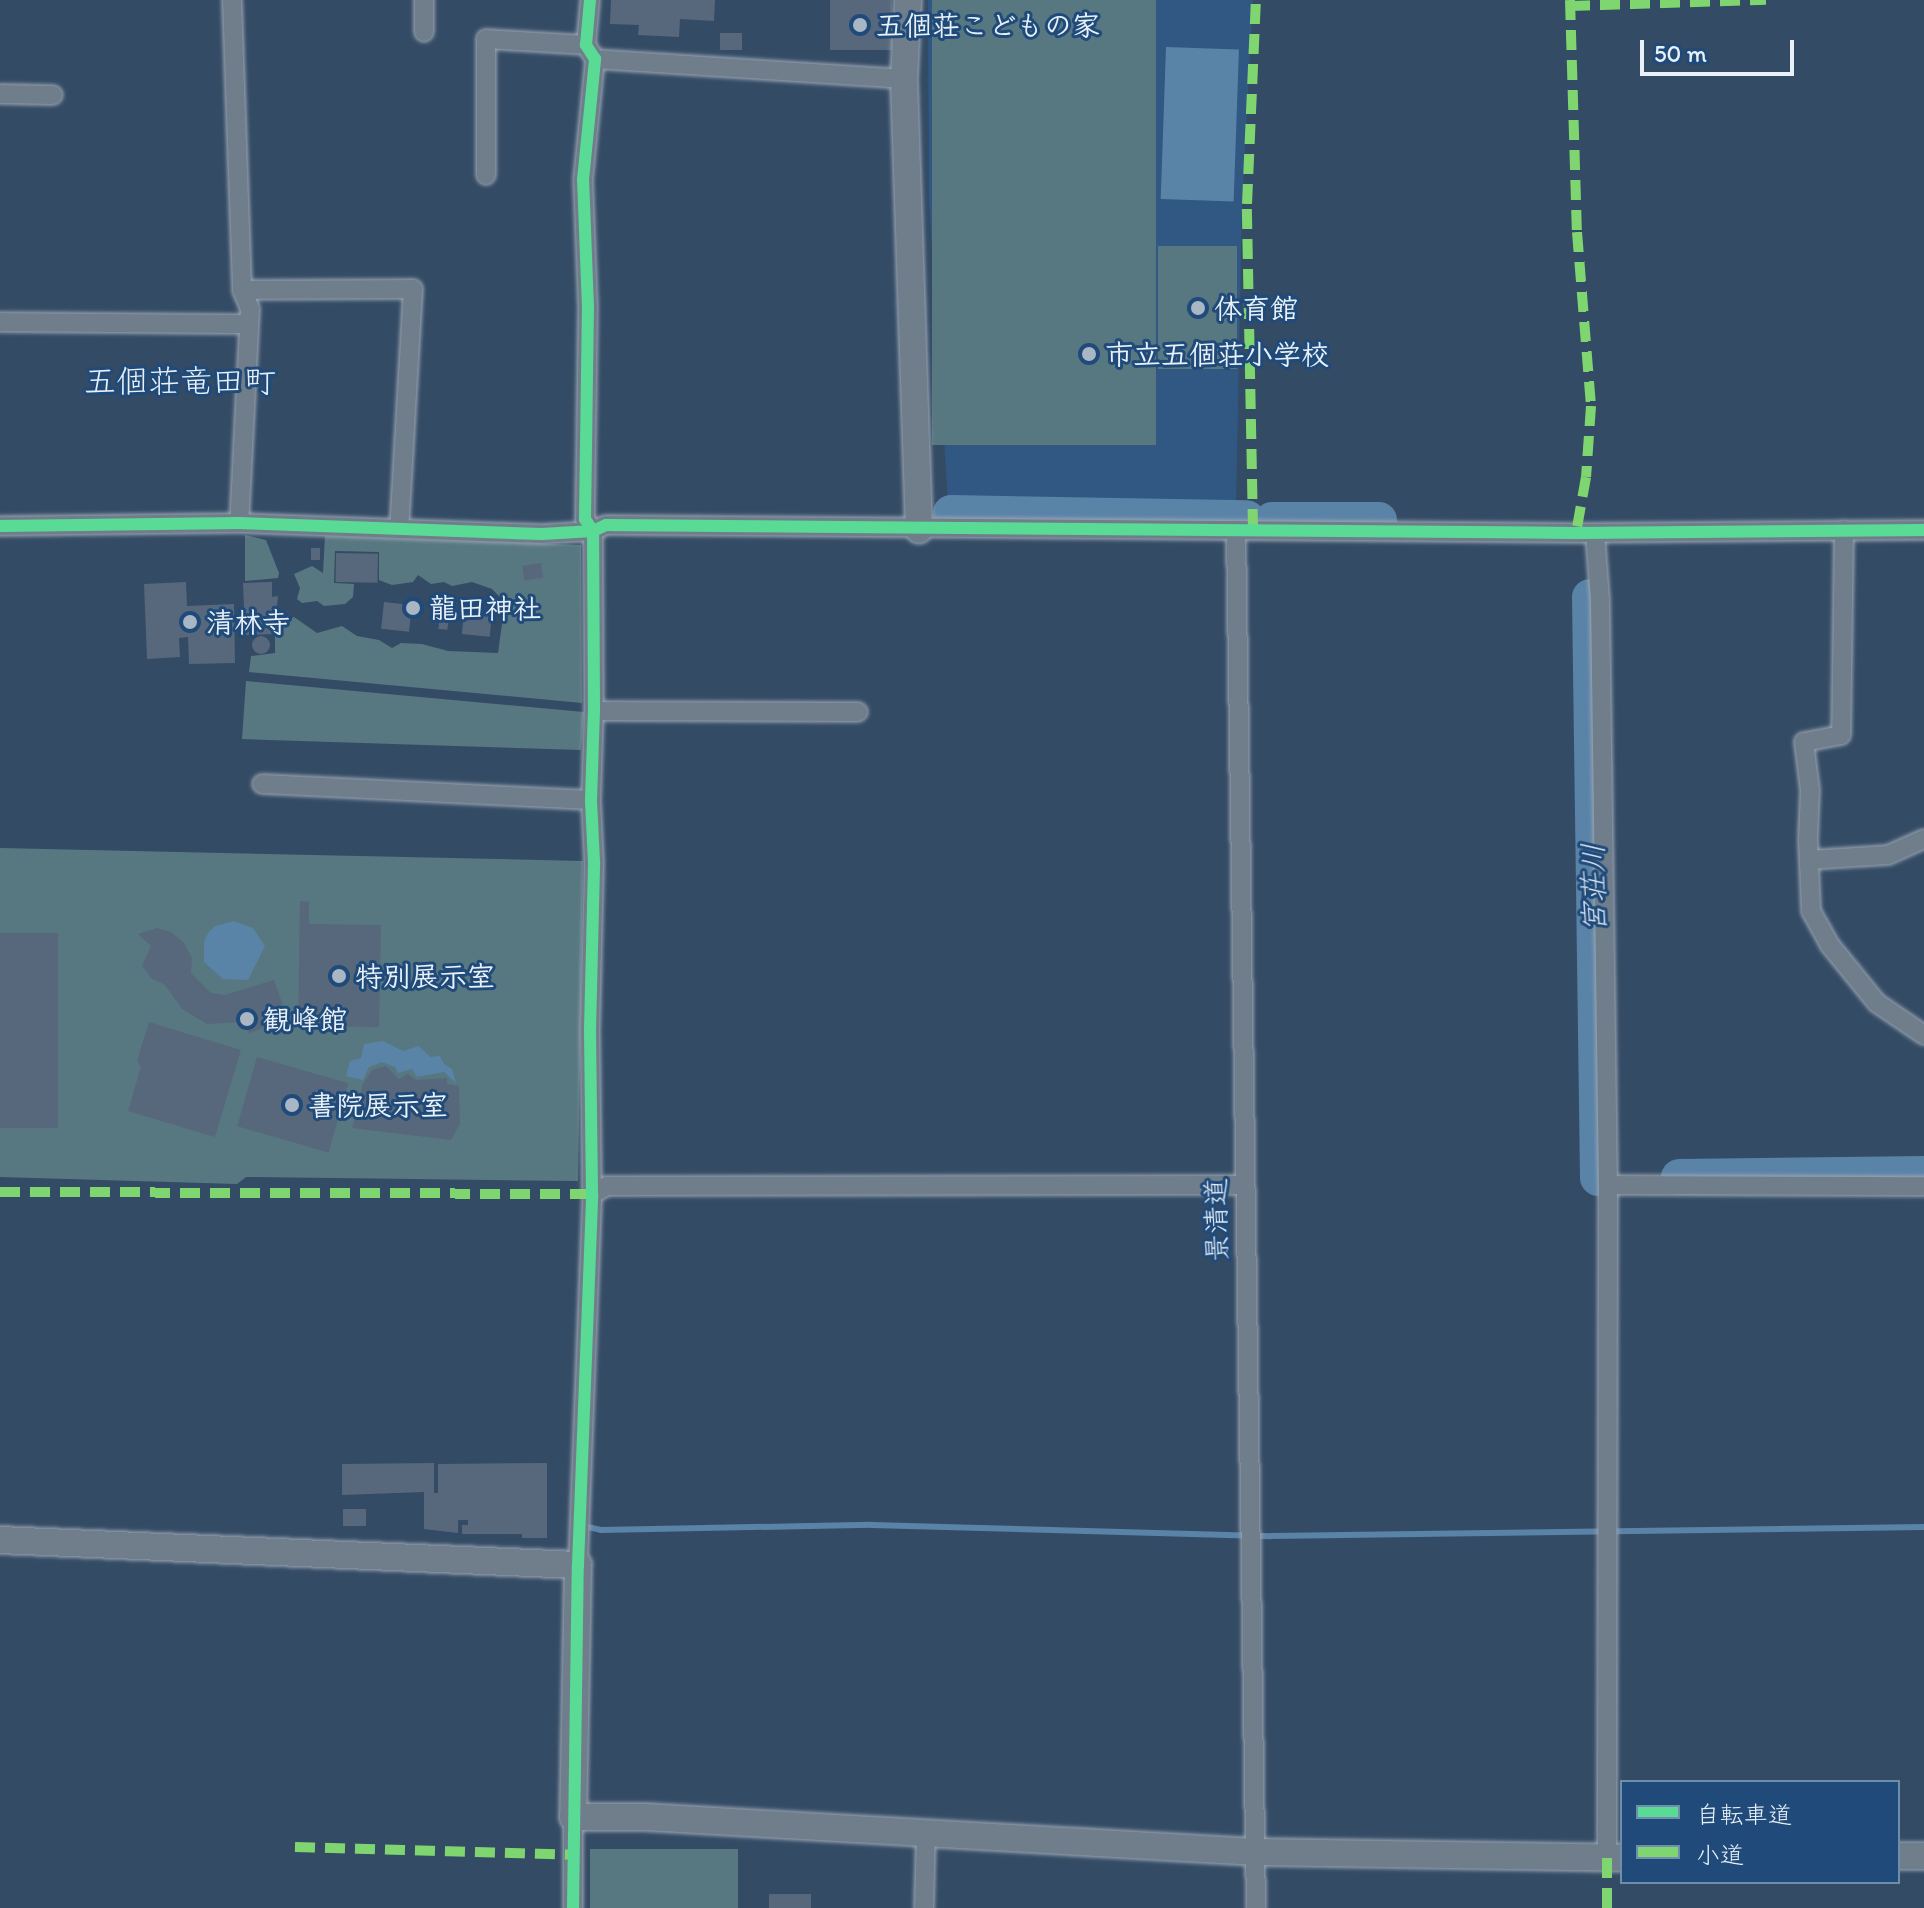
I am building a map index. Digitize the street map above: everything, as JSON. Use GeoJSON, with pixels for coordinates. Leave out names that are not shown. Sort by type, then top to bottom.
{"type":"FeatureCollection","features":[{"type":"Feature","properties":{"kind":"street"},"geometry":{"type":"LineString","coordinates":[[232,0],[242,290],[250,309],[239,523]]}},
{"type":"Feature","properties":{"kind":"street"},"geometry":{"type":"LineString","coordinates":[[424,0],[424,32]]}},
{"type":"Feature","properties":{"kind":"street"},"geometry":{"type":"LineString","coordinates":[[573,1908],[578,1565],[592,1194],[593,531],[585,519],[588,308],[583,180],[590,0]]}},
{"type":"Feature","properties":{"kind":"street"},"geometry":{"type":"LineString","coordinates":[[908,0],[904,79],[919,530]]}},
{"type":"Feature","properties":{"kind":"street"},"geometry":{"type":"LineString","coordinates":[[486,175],[486,39],[590,52],[904,79]]}},
{"type":"Feature","properties":{"kind":"street"},"geometry":{"type":"LineString","coordinates":[[0,94],[53,95]]}},
{"type":"Feature","properties":{"kind":"street"},"geometry":{"type":"LineString","coordinates":[[242,290],[413,289],[399,529]]}},
{"type":"Feature","properties":{"kind":"street"},"geometry":{"type":"LineString","coordinates":[[0,322],[249,324]]}},
{"type":"Feature","properties":{"kind":"street"},"geometry":{"type":"LineString","coordinates":[[0,526],[239,523],[542,534],[593,531],[606,525],[919,530],[1595,533],[1924,530]]}},
{"type":"Feature","properties":{"kind":"street","name":"景清道"},"geometry":{"type":"LineString","coordinates":[[1236,530],[1243,1185],[1256,1908]]}},
{"type":"Feature","properties":{"kind":"street"},"geometry":{"type":"LineString","coordinates":[[1844,530],[1841,735],[1804,742],[1810,790],[1811,911],[1829,944],[1877,1003],[1924,1035]]}},
{"type":"Feature","properties":{"kind":"street"},"geometry":{"type":"LineString","coordinates":[[573,1817],[645,1817],[1256,1852],[1614,1858],[1607,1548],[1608,1185],[1600,600],[1595,533]]}},
{"type":"Feature","properties":{"kind":"street"},"geometry":{"type":"LineString","coordinates":[[594,711],[858,712]]}},
{"type":"Feature","properties":{"kind":"street"},"geometry":{"type":"LineString","coordinates":[[262,784],[591,800]]}},
{"type":"Feature","properties":{"kind":"street"},"geometry":{"type":"LineString","coordinates":[[1809,860],[1888,855],[1924,839]]}},
{"type":"Feature","properties":{"kind":"street"},"geometry":{"type":"LineString","coordinates":[[592,1194],[607,1186],[1243,1185]]}},
{"type":"Feature","properties":{"kind":"street"},"geometry":{"type":"LineString","coordinates":[[1608,1185],[1924,1186]]}},
{"type":"Feature","properties":{"kind":"street"},"geometry":{"type":"LineString","coordinates":[[0,1540],[578,1565]]}},
{"type":"Feature","properties":{"kind":"street"},"geometry":{"type":"LineString","coordinates":[[924,1908],[926,1834]]}},
{"type":"Feature","properties":{"kind":"street"},"geometry":{"type":"LineString","coordinates":[[1900,1856],[1924,1856]]}},
{"type":"Feature","properties":{"kind":"shaded area","name":"市立五個荘小学校"},"geometry":{"type":"Polygon","coordinates":[[[928,0],[1253,0],[1242,206],[1236,506],[948,503],[929,199],[928,0]]]}},
{"type":"Feature","properties":{"kind":"shaded area"},"geometry":{"type":"Polygon","coordinates":[[[1166,47],[1239,50],[1234,201],[1161,199],[1166,47]]]}},
{"type":"Feature","properties":{"kind":"shaded area"},"geometry":{"type":"Polygon","coordinates":[[[234,921],[253,928],[265,946],[248,980],[223,979],[204,962],[204,942],[208,933],[215,926],[234,921]]]}},
{"type":"Feature","properties":{"kind":"shaded area"},"geometry":{"type":"Polygon","coordinates":[[[383,1041],[403,1051],[419,1046],[430,1057],[440,1056],[444,1064],[452,1069],[456,1083],[444,1072],[417,1077],[412,1069],[398,1073],[395,1067],[382,1062],[369,1067],[363,1080],[346,1076],[350,1061],[361,1058],[364,1044],[383,1041]]]}},
{"type":"Feature","properties":{"kind":"green space","name":"市立五個荘小学校"},"geometry":{"type":"Polygon","coordinates":[[[932,0],[1156,0],[1156,445],[932,445],[932,0]]]}},
{"type":"Feature","properties":{"kind":"green space","name":"体育館"},"geometry":{"type":"Polygon","coordinates":[[[1158,246],[1237,246],[1237,369],[1158,369],[1158,246]]]}},
{"type":"Feature","properties":{"kind":"green space"},"geometry":{"type":"Polygon","coordinates":[[[245,535],[266,540],[279,573],[278,578],[245,581],[245,535]]]}},
{"type":"Feature","properties":{"kind":"green space"},"geometry":{"type":"Polygon","coordinates":[[[325,536],[581,545],[582,703],[249,672],[251,656],[275,653],[275,625],[283,628],[286,621],[294,617],[317,633],[342,626],[357,636],[379,640],[392,648],[401,643],[422,644],[448,651],[498,653],[505,602],[492,589],[472,582],[452,586],[444,582],[431,584],[418,575],[413,582],[392,585],[379,580],[379,552],[335,551],[334,583],[354,584],[353,597],[345,604],[324,606],[317,601],[302,603],[297,599],[300,588],[294,574],[312,566],[323,573],[325,536]]]}},
{"type":"Feature","properties":{"kind":"green space"},"geometry":{"type":"Polygon","coordinates":[[[246,681],[584,712],[581,750],[242,739],[246,681]]]}},
{"type":"Feature","properties":{"kind":"green space"},"geometry":{"type":"Polygon","coordinates":[[[0,848],[583,861],[578,1181],[246,1177],[237,1184],[0,1177],[0,848]]]}},
{"type":"Feature","properties":{"kind":"green space"},"geometry":{"type":"Polygon","coordinates":[[[590,1849],[738,1849],[738,1908],[590,1908],[590,1849]]]}},
{"type":"Feature","properties":{"kind":"building"},"geometry":{"type":"Polygon","coordinates":[[[611,0],[715,0],[714,21],[680,19],[679,37],[638,35],[639,25],[610,24],[611,0]]]}},
{"type":"Feature","properties":{"kind":"building","name":"五個荘こどもの家"},"geometry":{"type":"Polygon","coordinates":[[[830,0],[892,0],[892,50],[830,50],[830,0]]]}},
{"type":"Feature","properties":{"kind":"building"},"geometry":{"type":"Polygon","coordinates":[[[720,33],[742,33],[742,50],[720,50],[720,33]]]}},
{"type":"Feature","properties":{"kind":"building"},"geometry":{"type":"Polygon","coordinates":[[[311,548],[320,548],[320,560],[311,560],[311,548]]]}},
{"type":"Feature","properties":{"kind":"building"},"geometry":{"type":"Polygon","coordinates":[[[336,553],[378,554],[377,583],[335,582],[336,553]]]}},
{"type":"Feature","properties":{"kind":"building"},"geometry":{"type":"Polygon","coordinates":[[[541,563],[543,578],[524,580],[522,566],[541,563]]]}},
{"type":"Feature","properties":{"kind":"building","name":"清林寺"},"geometry":{"type":"Polygon","coordinates":[[[186,582],[187,606],[234,604],[235,663],[189,664],[188,637],[179,638],[180,657],[147,659],[144,584],[186,582]]]}},
{"type":"Feature","properties":{"kind":"building"},"geometry":{"type":"Polygon","coordinates":[[[272,582],[272,597],[278,596],[274,634],[245,635],[243,583],[272,582]]]}},
{"type":"Feature","properties":{"kind":"building"},"geometry":{"type":"Polygon","coordinates":[[[384,602],[412,605],[409,632],[381,629],[384,602]]]}},
{"type":"Feature","properties":{"kind":"building"},"geometry":{"type":"Polygon","coordinates":[[[464,613],[492,616],[490,637],[462,634],[464,613]]]}},
{"type":"Feature","properties":{"kind":"building"},"geometry":{"type":"Polygon","coordinates":[[[440,614],[449,615],[447,630],[438,629],[440,614]]]}},
{"type":"Feature","properties":{"kind":"building"},"geometry":{"type":"Polygon","coordinates":[[[261,636],[270,645],[261,654],[252,645],[261,636]]]}},
{"type":"Feature","properties":{"kind":"building","name":"特別展示室"},"geometry":{"type":"Polygon","coordinates":[[[300,901],[309,902],[309,924],[381,925],[379,1027],[298,1026],[300,901]]]}},
{"type":"Feature","properties":{"kind":"building"},"geometry":{"type":"Polygon","coordinates":[[[157,928],[171,932],[184,943],[192,958],[191,973],[211,993],[224,995],[274,980],[288,1020],[249,1033],[242,1022],[207,1024],[182,1009],[165,985],[151,978],[142,966],[151,946],[138,934],[157,928]]]}},
{"type":"Feature","properties":{"kind":"building"},"geometry":{"type":"Polygon","coordinates":[[[0,933],[58,933],[58,1128],[0,1128],[0,933]]]}},
{"type":"Feature","properties":{"kind":"building"},"geometry":{"type":"Polygon","coordinates":[[[149,1022],[241,1050],[215,1137],[128,1111],[141,1067],[137,1061],[149,1022]]]}},
{"type":"Feature","properties":{"kind":"building","name":"書院展示室"},"geometry":{"type":"Polygon","coordinates":[[[257,1057],[348,1083],[328,1152],[237,1126],[257,1057]]]}},
{"type":"Feature","properties":{"kind":"building"},"geometry":{"type":"Polygon","coordinates":[[[386,1066],[399,1079],[408,1074],[416,1080],[447,1078],[447,1084],[459,1086],[460,1124],[451,1140],[352,1128],[363,1084],[372,1070],[386,1066]]]}},
{"type":"Feature","properties":{"kind":"building"},"geometry":{"type":"Polygon","coordinates":[[[434,1463],[434,1493],[438,1493],[438,1464],[547,1463],[547,1538],[522,1538],[522,1534],[462,1534],[462,1525],[468,1525],[468,1520],[458,1520],[458,1533],[424,1529],[424,1492],[342,1495],[342,1464],[434,1463]]]}},
{"type":"Feature","properties":{"kind":"building"},"geometry":{"type":"Polygon","coordinates":[[[343,1509],[366,1509],[366,1526],[343,1526],[343,1509]]]}},
{"type":"Feature","properties":{"kind":"building"},"geometry":{"type":"Polygon","coordinates":[[[769,1894],[811,1894],[811,1908],[769,1908],[769,1894]]]}},
{"type":"Feature","properties":{"kind":"waterway","name":"宮荘川"},"geometry":{"type":"LineString","coordinates":[[951,513],[1247,518]]}},
{"type":"Feature","properties":{"kind":"waterway","name":"宮荘川"},"geometry":{"type":"LineString","coordinates":[[1272,520],[1379,520]]}},
{"type":"Feature","properties":{"kind":"waterway","name":"宮荘川"},"geometry":{"type":"LineString","coordinates":[[1590,597],[1598,1178]]}},
{"type":"Feature","properties":{"kind":"waterway","name":"宮荘川"},"geometry":{"type":"LineString","coordinates":[[1679,1177],[1924,1174]]}},
{"type":"Feature","properties":{"kind":"waterway"},"geometry":{"type":"LineString","coordinates":[[588,1527],[601,1530],[872,1525],[1271,1536],[1924,1527]]}},
{"type":"Feature","properties":{"kind":"marked path"},"geometry":{"type":"LineString","coordinates":[[1253,529],[1247,204],[1256,0]]}},
{"type":"Feature","properties":{"kind":"marked path"},"geometry":{"type":"LineString","coordinates":[[1570,0],[1577,232],[1591,406],[1586,477],[1576,533]]}},
{"type":"Feature","properties":{"kind":"marked path"},"geometry":{"type":"LineString","coordinates":[[1570,6],[1766,0]]}},
{"type":"Feature","properties":{"kind":"marked path"},"geometry":{"type":"LineString","coordinates":[[0,1192],[592,1194]]}},
{"type":"Feature","properties":{"kind":"marked path"},"geometry":{"type":"LineString","coordinates":[[295,1847],[575,1855]]}},
{"type":"Feature","properties":{"kind":"marked path"},"geometry":{"type":"LineString","coordinates":[[1607,1858],[1607,1908]]}},
{"type":"Feature","properties":{"kind":"cycle path"},"geometry":{"type":"LineString","coordinates":[[573,1908],[578,1565],[592,1194],[593,531],[585,519],[588,308],[583,180],[595,59],[586,45],[590,0]]}},
{"type":"Feature","properties":{"kind":"cycle path"},"geometry":{"type":"LineString","coordinates":[[0,526],[239,523],[542,534],[593,531],[606,525],[1576,533],[1924,530]]}},
{"type":"Feature","properties":{"kind":"place","name":"五個荘こどもの家"},"geometry":{"type":"Point","coordinates":[860,25]}},
{"type":"Feature","properties":{"kind":"place","name":"体育館"},"geometry":{"type":"Point","coordinates":[1198,308]}},
{"type":"Feature","properties":{"kind":"place","name":"市立五個荘小学校"},"geometry":{"type":"Point","coordinates":[1089,354]}},
{"type":"Feature","properties":{"kind":"place","name":"龍田神社"},"geometry":{"type":"Point","coordinates":[413,608]}},
{"type":"Feature","properties":{"kind":"place","name":"清林寺"},"geometry":{"type":"Point","coordinates":[190,622]}},
{"type":"Feature","properties":{"kind":"place","name":"特別展示室"},"geometry":{"type":"Point","coordinates":[339,976]}},
{"type":"Feature","properties":{"kind":"place","name":"観峰館"},"geometry":{"type":"Point","coordinates":[247,1019]}},
{"type":"Feature","properties":{"kind":"place","name":"書院展示室"},"geometry":{"type":"Point","coordinates":[292,1105]}},
{"type":"Feature","properties":{"kind":"district","name":"五個荘竜田町"},"geometry":{"type":"Point","coordinates":[180,381]}}]}
